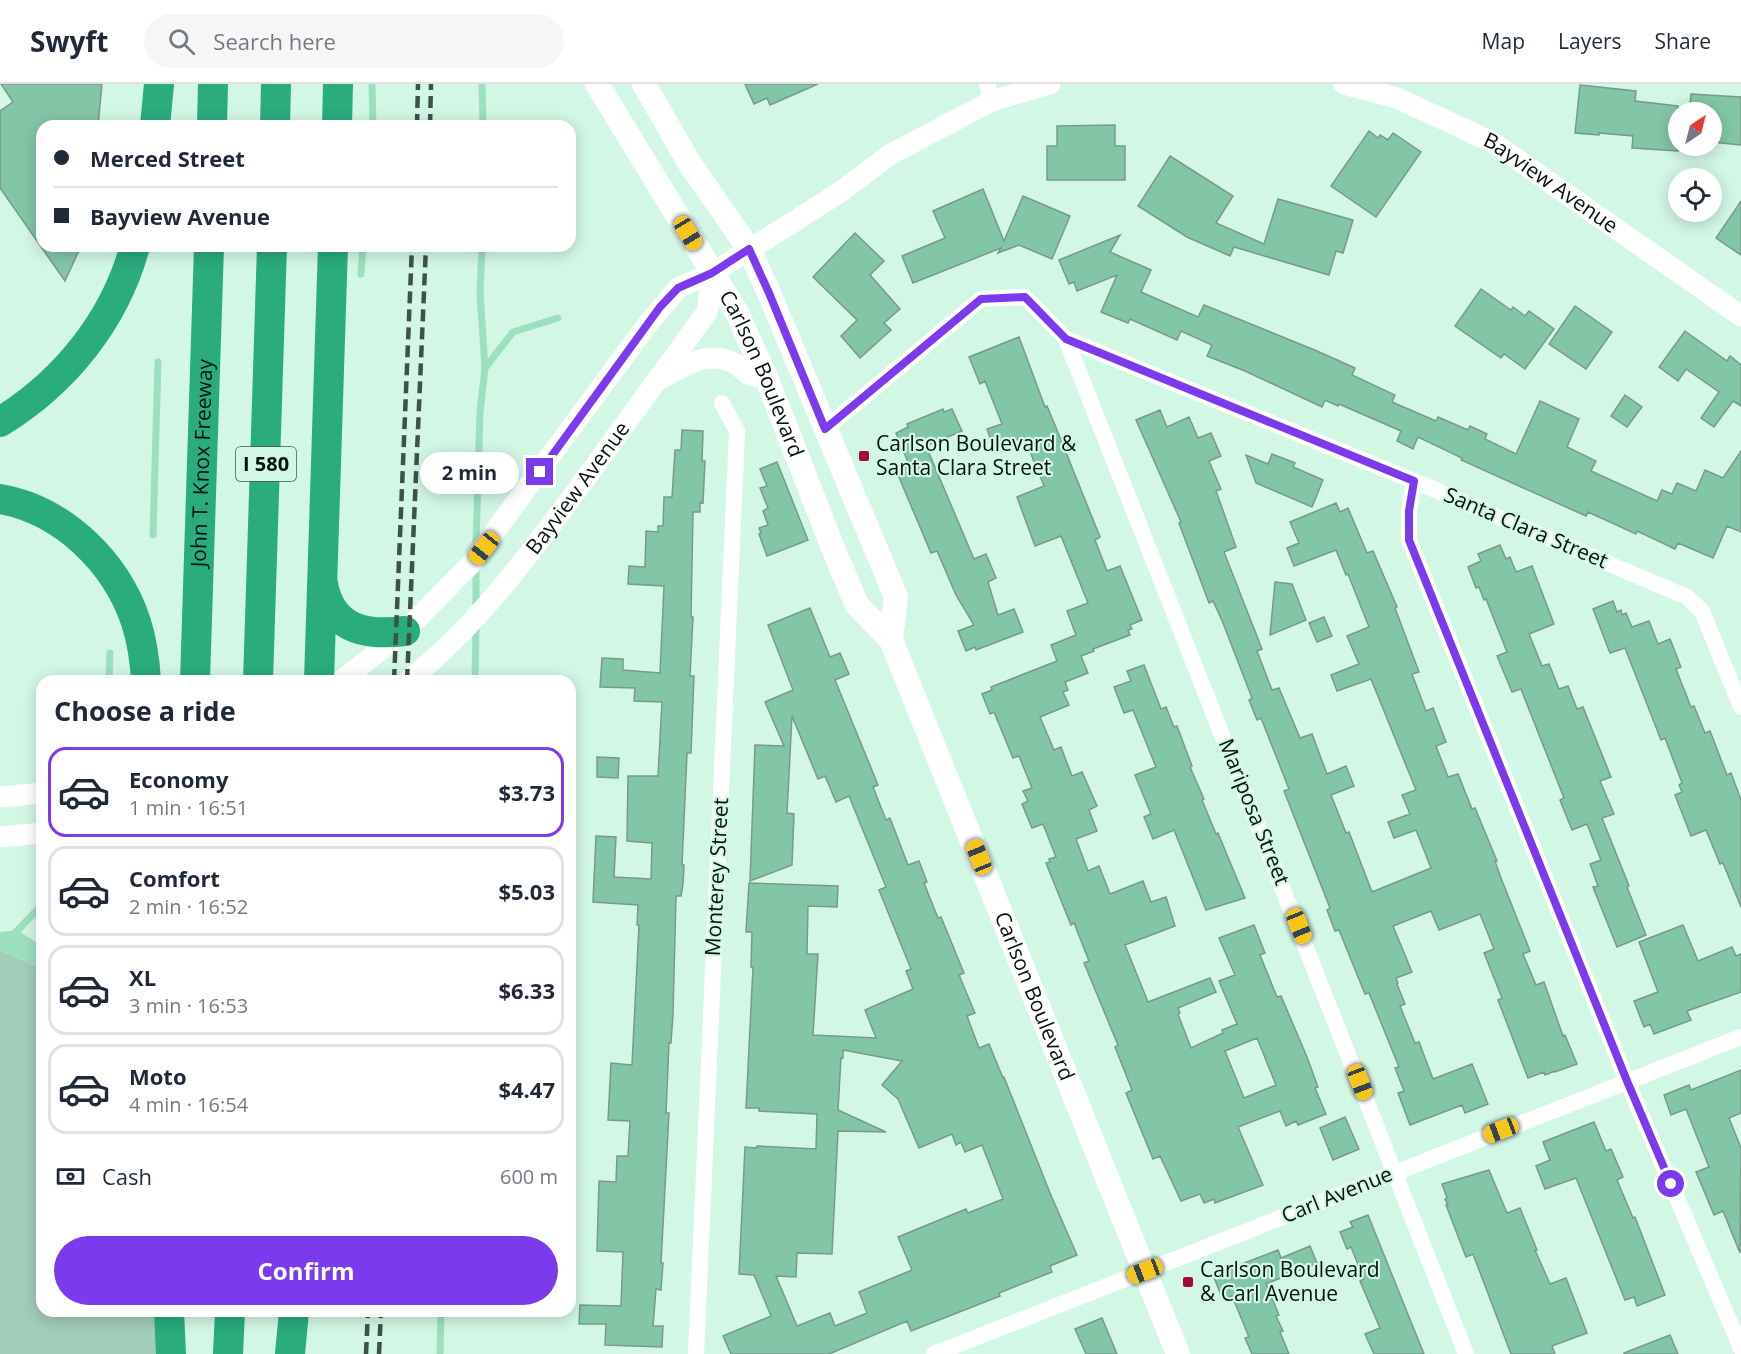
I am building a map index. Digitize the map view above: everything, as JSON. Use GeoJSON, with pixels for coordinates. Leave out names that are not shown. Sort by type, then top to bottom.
{"type":"FeatureCollection","features":[{"type":"Feature","properties":{"kind":"highway"},"geometry":{"type":"LineString","coordinates":[[156,120],[159,84]]}},
{"type":"Feature","properties":{"kind":"highway"},"geometry":{"type":"LineString","coordinates":[[212,120],[213,84]]}},
{"type":"Feature","properties":{"kind":"highway"},"geometry":{"type":"LineString","coordinates":[[275,120],[276,84]]}},
{"type":"Feature","properties":{"kind":"highway"},"geometry":{"type":"LineString","coordinates":[[337,120],[338,84]]}},
{"type":"Feature","properties":{"kind":"highway"},"geometry":{"type":"LineString","coordinates":[[0,422],[47,388],[81,352],[118,292],[133,252]]}},
{"type":"Feature","properties":{"kind":"highway","name":"John T. Knox Freeway"},"geometry":{"type":"LineString","coordinates":[[195,675],[208,252]]}},
{"type":"Feature","properties":{"kind":"highway","name":"I 580"},"geometry":{"type":"LineString","coordinates":[[258,675],[272,252]]}},
{"type":"Feature","properties":{"kind":"highway"},"geometry":{"type":"LineString","coordinates":[[319,675],[333,252]]}},
{"type":"Feature","properties":{"kind":"highway"},"geometry":{"type":"LineString","coordinates":[[0,499],[29,507],[50,517],[87,544],[104,562],[129,602],[137,624],[145,675]]}},
{"type":"Feature","properties":{"kind":"highway"},"geometry":{"type":"LineString","coordinates":[[322,572],[324,589],[331,608],[347,624],[356,629],[376,633],[405,631]]}},
{"type":"Feature","properties":{"kind":"highway"},"geometry":{"type":"LineString","coordinates":[[169,1317],[172,1354]]}},
{"type":"Feature","properties":{"kind":"highway"},"geometry":{"type":"LineString","coordinates":[[172,1354],[175,1317]]}},
{"type":"Feature","properties":{"kind":"highway"},"geometry":{"type":"LineString","coordinates":[[228,1354],[230,1317]]}},
{"type":"Feature","properties":{"kind":"highway"},"geometry":{"type":"LineString","coordinates":[[290,1354],[293,1317]]}},
{"type":"Feature","properties":{"kind":"main road","name":"Carlson Boulevard"},"geometry":{"type":"LineString","coordinates":[[597,84],[737,313],[767,379],[835,554],[857,604],[891,640],[1178,1354]]}},
{"type":"Feature","properties":{"kind":"main road","name":"Carlson Boulevard"},"geometry":{"type":"LineString","coordinates":[[644,84],[690,164],[749,249],[769,293],[896,597],[891,640]]}},
{"type":"Feature","properties":{"kind":"street","name":"Bayview Avenue"},"geometry":{"type":"LineString","coordinates":[[348,675],[405,631],[470,565],[660,307],[678,288],[712,273],[839,193],[891,154],[989,92],[1050,84]]}},
{"type":"Feature","properties":{"kind":"street","name":"Bayview Avenue"},"geometry":{"type":"LineString","coordinates":[[1344,84],[1397,98],[1492,142],[1741,316]]}},
{"type":"Feature","properties":{"kind":"street","name":"Bayview Avenue"},"geometry":{"type":"LineString","coordinates":[[415,675],[452,643],[513,576],[658,380],[707,312],[712,273]]}},
{"type":"Feature","properties":{"kind":"street","name":"Santa Clara Street"},"geometry":{"type":"LineString","coordinates":[[825,429],[981,299],[1025,297],[1066,339],[1414,481],[1688,597],[1702,611],[1741,707]]}},
{"type":"Feature","properties":{"kind":"street","name":"Mariposa Street"},"geometry":{"type":"LineString","coordinates":[[1066,339],[1396,1171],[1466,1354]]}},
{"type":"Feature","properties":{"kind":"street"},"geometry":{"type":"LineString","coordinates":[[658,380],[688,363],[713,358],[726,360],[741,367],[748,374],[767,379]]}},
{"type":"Feature","properties":{"kind":"street","name":"Monterey Street"},"geometry":{"type":"LineString","coordinates":[[696,1354],[737,431],[722,403]]}},
{"type":"Feature","properties":{"kind":"street"},"geometry":{"type":"LineString","coordinates":[[1414,481],[1409,511],[1409,540],[1627,1081],[1741,1348]]}},
{"type":"Feature","properties":{"kind":"street"},"geometry":{"type":"LineString","coordinates":[[0,797],[36,794]]}},
{"type":"Feature","properties":{"kind":"street"},"geometry":{"type":"LineString","coordinates":[[0,837],[36,834]]}},
{"type":"Feature","properties":{"kind":"street","name":"Carl Avenue"},"geometry":{"type":"LineString","coordinates":[[934,1354],[1741,1036]]}},
{"type":"Feature","properties":{"kind":"shaded area"},"geometry":{"type":"Polygon","coordinates":[[[17,930],[36,942],[36,966],[0,950],[0,932],[17,930]]]}},
{"type":"Feature","properties":{"kind":"shaded area"},"geometry":{"type":"Polygon","coordinates":[[[0,950],[36,966],[36,1317],[169,1317],[171,1354],[0,1354],[0,950]]]}},
{"type":"Feature","properties":{"kind":"building"},"geometry":{"type":"Polygon","coordinates":[[[1,84],[102,84],[99,120],[36,120],[36,240],[0,188],[0,111],[13,102],[1,84]]]}},
{"type":"Feature","properties":{"kind":"building"},"geometry":{"type":"Polygon","coordinates":[[[745,84],[818,84],[770,105],[767,98],[754,104],[745,84]]]}},
{"type":"Feature","properties":{"kind":"building"},"geometry":{"type":"Polygon","coordinates":[[[1580,85],[1636,91],[1635,101],[1668,105],[1668,150],[1632,148],[1633,136],[1575,133],[1580,85]]]}},
{"type":"Feature","properties":{"kind":"building"},"geometry":{"type":"Polygon","coordinates":[[[1691,94],[1741,97],[1741,145],[1722,143],[1722,102],[1690,102],[1691,94]]]}},
{"type":"Feature","properties":{"kind":"building"},"geometry":{"type":"Polygon","coordinates":[[[1115,125],[1115,146],[1125,146],[1125,180],[1047,180],[1047,146],[1057,146],[1057,126],[1115,125]]]}},
{"type":"Feature","properties":{"kind":"building"},"geometry":{"type":"Polygon","coordinates":[[[1369,131],[1378,138],[1380,135],[1388,140],[1393,133],[1421,152],[1376,217],[1331,186],[1369,131]]]}},
{"type":"Feature","properties":{"kind":"building"},"geometry":{"type":"Polygon","coordinates":[[[1170,156],[1233,196],[1216,223],[1264,244],[1278,199],[1353,220],[1343,253],[1336,251],[1329,275],[1234,247],[1230,256],[1187,237],[1138,206],[1170,156]]]}},
{"type":"Feature","properties":{"kind":"building"},"geometry":{"type":"Polygon","coordinates":[[[983,189],[1004,241],[1023,196],[1070,216],[1052,259],[1019,245],[998,253],[1001,248],[913,283],[902,256],[945,238],[933,211],[983,189]]]}},
{"type":"Feature","properties":{"kind":"building"},"geometry":{"type":"Polygon","coordinates":[[[1741,201],[1741,255],[1716,238],[1741,201]]]}},
{"type":"Feature","properties":{"kind":"building"},"geometry":{"type":"Polygon","coordinates":[[[855,233],[884,261],[870,275],[900,309],[884,323],[891,330],[860,358],[841,336],[857,320],[813,277],[855,233]]]}},
{"type":"Feature","properties":{"kind":"building"},"geometry":{"type":"Polygon","coordinates":[[[1120,235],[1110,252],[1151,270],[1141,292],[1198,317],[1204,305],[1317,351],[1355,368],[1352,375],[1395,395],[1392,402],[1436,421],[1438,417],[1468,430],[1470,426],[1487,434],[1485,439],[1516,454],[1540,401],[1579,419],[1567,447],[1596,461],[1591,471],[1657,501],[1662,490],[1672,494],[1677,483],[1696,491],[1705,470],[1723,478],[1741,451],[1741,532],[1727,526],[1713,558],[1678,543],[1675,549],[1588,512],[1586,516],[1461,460],[1462,458],[1418,437],[1413,449],[1397,441],[1401,431],[1339,404],[1338,406],[1325,400],[1322,407],[1207,356],[1212,345],[1181,331],[1177,340],[1130,319],[1128,323],[1101,312],[1117,275],[1077,291],[1074,282],[1069,284],[1059,260],[1120,235]]]}},
{"type":"Feature","properties":{"kind":"building"},"geometry":{"type":"Polygon","coordinates":[[[45,252],[78,252],[65,281],[45,252]]]}},
{"type":"Feature","properties":{"kind":"building"},"geometry":{"type":"Polygon","coordinates":[[[1481,289],[1511,310],[1513,307],[1525,316],[1529,311],[1554,329],[1525,369],[1504,354],[1501,358],[1455,326],[1481,289]]]}},
{"type":"Feature","properties":{"kind":"building"},"geometry":{"type":"Polygon","coordinates":[[[1575,306],[1612,332],[1586,369],[1549,344],[1575,306]]]}},
{"type":"Feature","properties":{"kind":"building"},"geometry":{"type":"Polygon","coordinates":[[[1685,331],[1727,361],[1730,356],[1741,365],[1741,406],[1733,401],[1714,427],[1701,418],[1719,392],[1686,369],[1678,381],[1659,367],[1685,331]]]}},
{"type":"Feature","properties":{"kind":"building"},"geometry":{"type":"Polygon","coordinates":[[[1019,337],[1045,407],[1047,406],[1100,537],[1095,540],[1107,571],[1120,566],[1142,620],[1130,625],[1132,629],[1128,630],[1130,635],[1081,656],[1088,673],[1065,682],[1068,690],[1063,692],[1069,705],[1040,717],[1054,750],[1061,747],[1072,776],[1082,772],[1097,806],[1089,810],[1097,831],[1076,839],[1088,871],[1099,866],[1110,894],[1143,881],[1151,902],[1166,897],[1175,926],[1125,945],[1148,1002],[1210,978],[1216,992],[1178,1008],[1180,1013],[1178,1014],[1191,1048],[1237,1024],[1219,981],[1235,975],[1219,938],[1254,925],[1265,953],[1260,955],[1277,997],[1281,996],[1307,1057],[1318,1087],[1315,1088],[1326,1114],[1298,1125],[1296,1121],[1286,1126],[1280,1111],[1238,1127],[1263,1185],[1215,1203],[1214,1199],[1204,1203],[1200,1194],[1181,1201],[1160,1156],[1153,1159],[1126,1093],[1132,1090],[1115,1047],[1118,1045],[1084,963],[1089,961],[1074,923],[1071,925],[1046,863],[1050,862],[1049,859],[1056,857],[1043,824],[1032,828],[1022,804],[1028,801],[1023,791],[1032,788],[1019,756],[1013,758],[994,712],[990,714],[982,694],[992,690],[991,687],[1057,661],[1051,645],[1076,635],[1067,611],[1088,603],[1061,536],[1035,546],[1017,497],[1044,486],[1024,437],[994,449],[987,429],[1002,424],[985,381],[980,384],[969,357],[1019,337]],[[1257,1038],[1225,1051],[1244,1098],[1276,1085],[1257,1038]]]}},
{"type":"Feature","properties":{"kind":"building"},"geometry":{"type":"Polygon","coordinates":[[[1625,395],[1642,407],[1627,427],[1611,416],[1625,395]]]}},
{"type":"Feature","properties":{"kind":"building"},"geometry":{"type":"Polygon","coordinates":[[[943,409],[944,412],[952,409],[962,431],[926,446],[974,559],[986,554],[996,578],[988,582],[998,615],[1014,609],[1023,632],[976,650],[975,647],[966,651],[958,631],[974,625],[956,595],[937,551],[931,553],[895,468],[908,462],[896,433],[908,427],[907,424],[943,409]]]}},
{"type":"Feature","properties":{"kind":"building"},"geometry":{"type":"Polygon","coordinates":[[[1160,410],[1167,427],[1189,417],[1198,438],[1211,433],[1221,456],[1209,461],[1221,489],[1216,491],[1236,547],[1224,552],[1262,649],[1257,651],[1272,690],[1279,688],[1300,738],[1312,734],[1327,774],[1346,766],[1354,786],[1331,795],[1346,833],[1349,832],[1372,892],[1431,868],[1416,830],[1394,838],[1388,822],[1410,814],[1402,795],[1416,790],[1371,679],[1337,691],[1331,675],[1359,664],[1347,636],[1369,627],[1336,550],[1294,566],[1287,548],[1299,543],[1290,522],[1336,503],[1340,512],[1348,508],[1367,553],[1373,551],[1397,607],[1395,608],[1419,672],[1412,674],[1426,711],[1433,708],[1446,742],[1436,746],[1448,777],[1458,774],[1472,809],[1475,808],[1530,951],[1523,954],[1536,985],[1544,982],[1563,1036],[1565,1035],[1577,1064],[1528,1078],[1498,1000],[1502,998],[1484,953],[1494,949],[1480,914],[1439,930],[1431,911],[1393,926],[1412,972],[1396,978],[1405,1004],[1400,1006],[1415,1043],[1419,1042],[1433,1079],[1472,1064],[1488,1104],[1465,1113],[1462,1105],[1410,1125],[1398,1093],[1404,1091],[1395,1068],[1399,1067],[1369,993],[1365,994],[1339,930],[1335,931],[1327,910],[1330,908],[1284,791],[1289,789],[1261,718],[1257,720],[1249,700],[1252,698],[1223,623],[1213,601],[1209,603],[1179,523],[1181,522],[1136,420],[1160,410]]]}},
{"type":"Feature","properties":{"kind":"building"},"geometry":{"type":"Polygon","coordinates":[[[682,430],[703,431],[702,461],[705,461],[703,503],[700,502],[700,512],[693,512],[691,617],[693,617],[690,676],[694,676],[691,753],[687,753],[683,884],[681,896],[676,896],[673,1014],[671,1043],[669,1043],[666,1113],[669,1113],[661,1263],[663,1263],[661,1290],[656,1289],[653,1326],[663,1326],[662,1347],[605,1345],[606,1324],[579,1324],[580,1305],[621,1306],[623,1252],[597,1251],[599,1181],[616,1182],[617,1156],[628,1156],[630,1121],[608,1120],[611,1063],[632,1065],[639,925],[637,925],[638,905],[593,902],[596,836],[616,837],[614,877],[651,879],[652,843],[627,841],[628,776],[658,776],[662,702],[634,701],[635,688],[600,687],[602,658],[623,659],[623,670],[660,673],[664,586],[628,584],[629,566],[645,567],[646,531],[658,532],[658,526],[663,526],[664,497],[672,497],[675,450],[681,450],[682,430]]]}},
{"type":"Feature","properties":{"kind":"building"},"geometry":{"type":"Polygon","coordinates":[[[1272,454],[1295,463],[1293,467],[1323,480],[1312,507],[1256,483],[1246,455],[1268,464],[1272,454]]]}},
{"type":"Feature","properties":{"kind":"building"},"geometry":{"type":"Polygon","coordinates":[[[777,462],[808,540],[767,556],[759,534],[761,533],[759,528],[768,525],[763,511],[768,508],[760,488],[767,486],[760,469],[777,462]]]}},
{"type":"Feature","properties":{"kind":"building"},"geometry":{"type":"Polygon","coordinates":[[[1500,545],[1506,559],[1510,557],[1516,572],[1532,566],[1554,624],[1529,634],[1542,666],[1549,664],[1559,689],[1568,686],[1577,709],[1583,707],[1611,777],[1600,781],[1614,814],[1602,818],[1646,935],[1617,947],[1593,887],[1598,886],[1590,864],[1601,860],[1587,824],[1572,830],[1560,800],[1564,798],[1521,689],[1512,692],[1497,656],[1507,652],[1486,599],[1484,600],[1479,587],[1476,588],[1468,567],[1481,561],[1478,554],[1500,545]]]}},
{"type":"Feature","properties":{"kind":"building"},"geometry":{"type":"Polygon","coordinates":[[[1275,582],[1292,584],[1306,620],[1270,635],[1275,582]]]}},
{"type":"Feature","properties":{"kind":"building"},"geometry":{"type":"Polygon","coordinates":[[[1613,601],[1617,612],[1621,610],[1622,615],[1626,613],[1632,627],[1649,621],[1658,644],[1670,639],[1681,667],[1676,669],[1691,707],[1694,706],[1705,733],[1710,731],[1727,775],[1731,773],[1741,800],[1741,907],[1723,863],[1720,864],[1706,830],[1691,836],[1675,795],[1682,792],[1679,785],[1682,783],[1665,738],[1661,740],[1625,648],[1610,653],[1593,609],[1613,601]]]}},
{"type":"Feature","properties":{"kind":"building"},"geometry":{"type":"Polygon","coordinates":[[[810,608],[830,657],[840,653],[849,674],[835,680],[878,785],[873,787],[886,820],[890,818],[908,865],[919,861],[927,882],[924,883],[938,918],[941,917],[964,973],[959,975],[975,1013],[967,1016],[979,1048],[989,1044],[1077,1255],[1050,1266],[1052,1272],[999,1293],[1000,1296],[911,1331],[907,1321],[829,1354],[731,1354],[723,1336],[771,1316],[754,1275],[739,1274],[745,1147],[816,1149],[817,1114],[759,1111],[759,1108],[746,1108],[753,967],[751,967],[752,932],[746,932],[749,883],[838,886],[837,907],[808,906],[807,954],[818,954],[813,1035],[876,1038],[865,1010],[913,989],[906,971],[911,969],[879,890],[886,887],[849,796],[836,802],[825,776],[818,779],[792,716],[787,813],[794,814],[792,865],[750,881],[755,745],[784,746],[765,702],[793,690],[768,625],[810,608]],[[843,1050],[838,1110],[886,1132],[838,1131],[832,1254],[797,1253],[796,1277],[776,1276],[797,1326],[830,1313],[835,1326],[867,1313],[859,1292],[912,1270],[898,1237],[966,1209],[968,1213],[1003,1199],[982,1145],[965,1152],[961,1142],[956,1145],[952,1134],[919,1148],[898,1099],[882,1085],[902,1061],[843,1050]]]}},
{"type":"Feature","properties":{"kind":"building"},"geometry":{"type":"Polygon","coordinates":[[[1324,617],[1332,636],[1317,642],[1309,623],[1324,617]]]}},
{"type":"Feature","properties":{"kind":"building"},"geometry":{"type":"Polygon","coordinates":[[[1144,665],[1161,709],[1166,707],[1174,727],[1177,726],[1192,766],[1190,767],[1204,799],[1202,800],[1245,898],[1206,910],[1174,830],[1153,839],[1144,817],[1151,814],[1135,775],[1156,767],[1133,710],[1124,713],[1114,687],[1131,681],[1127,671],[1144,665]]]}},
{"type":"Feature","properties":{"kind":"building"},"geometry":{"type":"Polygon","coordinates":[[[597,757],[619,758],[618,778],[597,777],[597,757]]]}},
{"type":"Feature","properties":{"kind":"building"},"geometry":{"type":"Polygon","coordinates":[[[1683,925],[1698,961],[1732,947],[1736,956],[1741,954],[1741,992],[1687,1011],[1691,1020],[1654,1034],[1650,1024],[1644,1027],[1634,1001],[1658,992],[1639,942],[1683,925]]]}},
{"type":"Feature","properties":{"kind":"building"},"geometry":{"type":"Polygon","coordinates":[[[1741,1070],[1741,1113],[1729,1118],[1741,1148],[1740,1253],[1723,1211],[1714,1215],[1696,1172],[1709,1167],[1686,1109],[1671,1115],[1664,1095],[1689,1085],[1691,1090],[1741,1070]]]}},
{"type":"Feature","properties":{"kind":"building"},"geometry":{"type":"Polygon","coordinates":[[[1345,1117],[1359,1149],[1333,1160],[1320,1128],[1345,1117]]]}},
{"type":"Feature","properties":{"kind":"building"},"geometry":{"type":"Polygon","coordinates":[[[1594,1122],[1606,1151],[1611,1149],[1623,1177],[1617,1180],[1633,1218],[1635,1217],[1665,1295],[1637,1306],[1634,1297],[1625,1300],[1576,1178],[1545,1189],[1536,1166],[1550,1160],[1543,1142],[1594,1122]]]}},
{"type":"Feature","properties":{"kind":"building"},"geometry":{"type":"Polygon","coordinates":[[[1489,1170],[1507,1213],[1520,1208],[1550,1284],[1566,1278],[1587,1333],[1552,1346],[1555,1354],[1511,1354],[1473,1254],[1466,1257],[1446,1205],[1448,1205],[1445,1199],[1447,1198],[1442,1184],[1489,1170]]]}},
{"type":"Feature","properties":{"kind":"building"},"geometry":{"type":"Polygon","coordinates":[[[1368,1215],[1424,1354],[1374,1354],[1365,1334],[1380,1328],[1360,1281],[1364,1279],[1351,1247],[1347,1249],[1340,1232],[1353,1227],[1350,1222],[1368,1215]]]}},
{"type":"Feature","properties":{"kind":"building"},"geometry":{"type":"Polygon","coordinates":[[[1310,1246],[1317,1263],[1266,1284],[1279,1315],[1276,1316],[1283,1331],[1280,1332],[1289,1354],[1252,1354],[1245,1338],[1249,1337],[1232,1296],[1223,1300],[1213,1275],[1278,1250],[1281,1258],[1310,1246]]]}},
{"type":"Feature","properties":{"kind":"building"},"geometry":{"type":"Polygon","coordinates":[[[1102,1318],[1117,1354],[1086,1354],[1075,1329],[1102,1318]]]}},
{"type":"Feature","properties":{"kind":"building"},"geometry":{"type":"Polygon","coordinates":[[[1670,1335],[1678,1354],[1624,1354],[1624,1353],[1670,1335]]]}},
{"type":"Feature","properties":{"kind":"waterway"},"geometry":{"type":"LineString","coordinates":[[372,84],[373,120]]}},
{"type":"Feature","properties":{"kind":"waterway"},"geometry":{"type":"LineString","coordinates":[[482,84],[483,120]]}},
{"type":"Feature","properties":{"kind":"waterway"},"geometry":{"type":"LineString","coordinates":[[361,274],[363,252]]}},
{"type":"Feature","properties":{"kind":"waterway"},"geometry":{"type":"LineString","coordinates":[[482,252],[480,293],[485,368]]}},
{"type":"Feature","properties":{"kind":"waterway"},"geometry":{"type":"LineString","coordinates":[[476,545],[480,412],[485,368],[513,332],[558,318]]}},
{"type":"Feature","properties":{"kind":"waterway"},"geometry":{"type":"LineString","coordinates":[[153,535],[158,362]]}},
{"type":"Feature","properties":{"kind":"waterway"},"geometry":{"type":"LineString","coordinates":[[476,566],[476,608]]}},
{"type":"Feature","properties":{"kind":"waterway"},"geometry":{"type":"LineString","coordinates":[[475,675],[476,626]]}},
{"type":"Feature","properties":{"kind":"waterway"},"geometry":{"type":"LineString","coordinates":[[109,675],[110,653]]}},
{"type":"Feature","properties":{"kind":"waterway"},"geometry":{"type":"LineString","coordinates":[[13,935],[36,911]]}},
{"type":"Feature","properties":{"kind":"waterway"},"geometry":{"type":"LineString","coordinates":[[440,1354],[441,1317]]}},
{"type":"Feature","properties":{"kind":"railway"},"geometry":{"type":"LineString","coordinates":[[417,120],[418,84]]}},
{"type":"Feature","properties":{"kind":"railway"},"geometry":{"type":"LineString","coordinates":[[430,120],[431,84]]}},
{"type":"Feature","properties":{"kind":"railway"},"geometry":{"type":"LineString","coordinates":[[394,675],[412,252]]}},
{"type":"Feature","properties":{"kind":"railway"},"geometry":{"type":"LineString","coordinates":[[407,675],[426,252]]}},
{"type":"Feature","properties":{"kind":"railway"},"geometry":{"type":"LineString","coordinates":[[366,1354],[368,1317]]}},
{"type":"Feature","properties":{"kind":"railway"},"geometry":{"type":"LineString","coordinates":[[379,1354],[381,1317]]}},
{"type":"Feature","properties":{"kind":"place","name":"Carlson Boulevard & Santa Clara Street"},"geometry":{"type":"Point","coordinates":[864,456]}},
{"type":"Feature","properties":{"kind":"place","name":"Carlson Boulevard & Carl Avenue"},"geometry":{"type":"Point","coordinates":[1188,1282]}},
{"type":"Feature","properties":{"kind":"route"},"geometry":{"type":"LineString","coordinates":[[540,472],[660,307],[678,288],[712,273],[749,249],[825,429],[981,299],[1025,297],[1066,339],[1414,481],[1409,511],[1409,540],[1627,1081],[1671,1184]]}}]}
